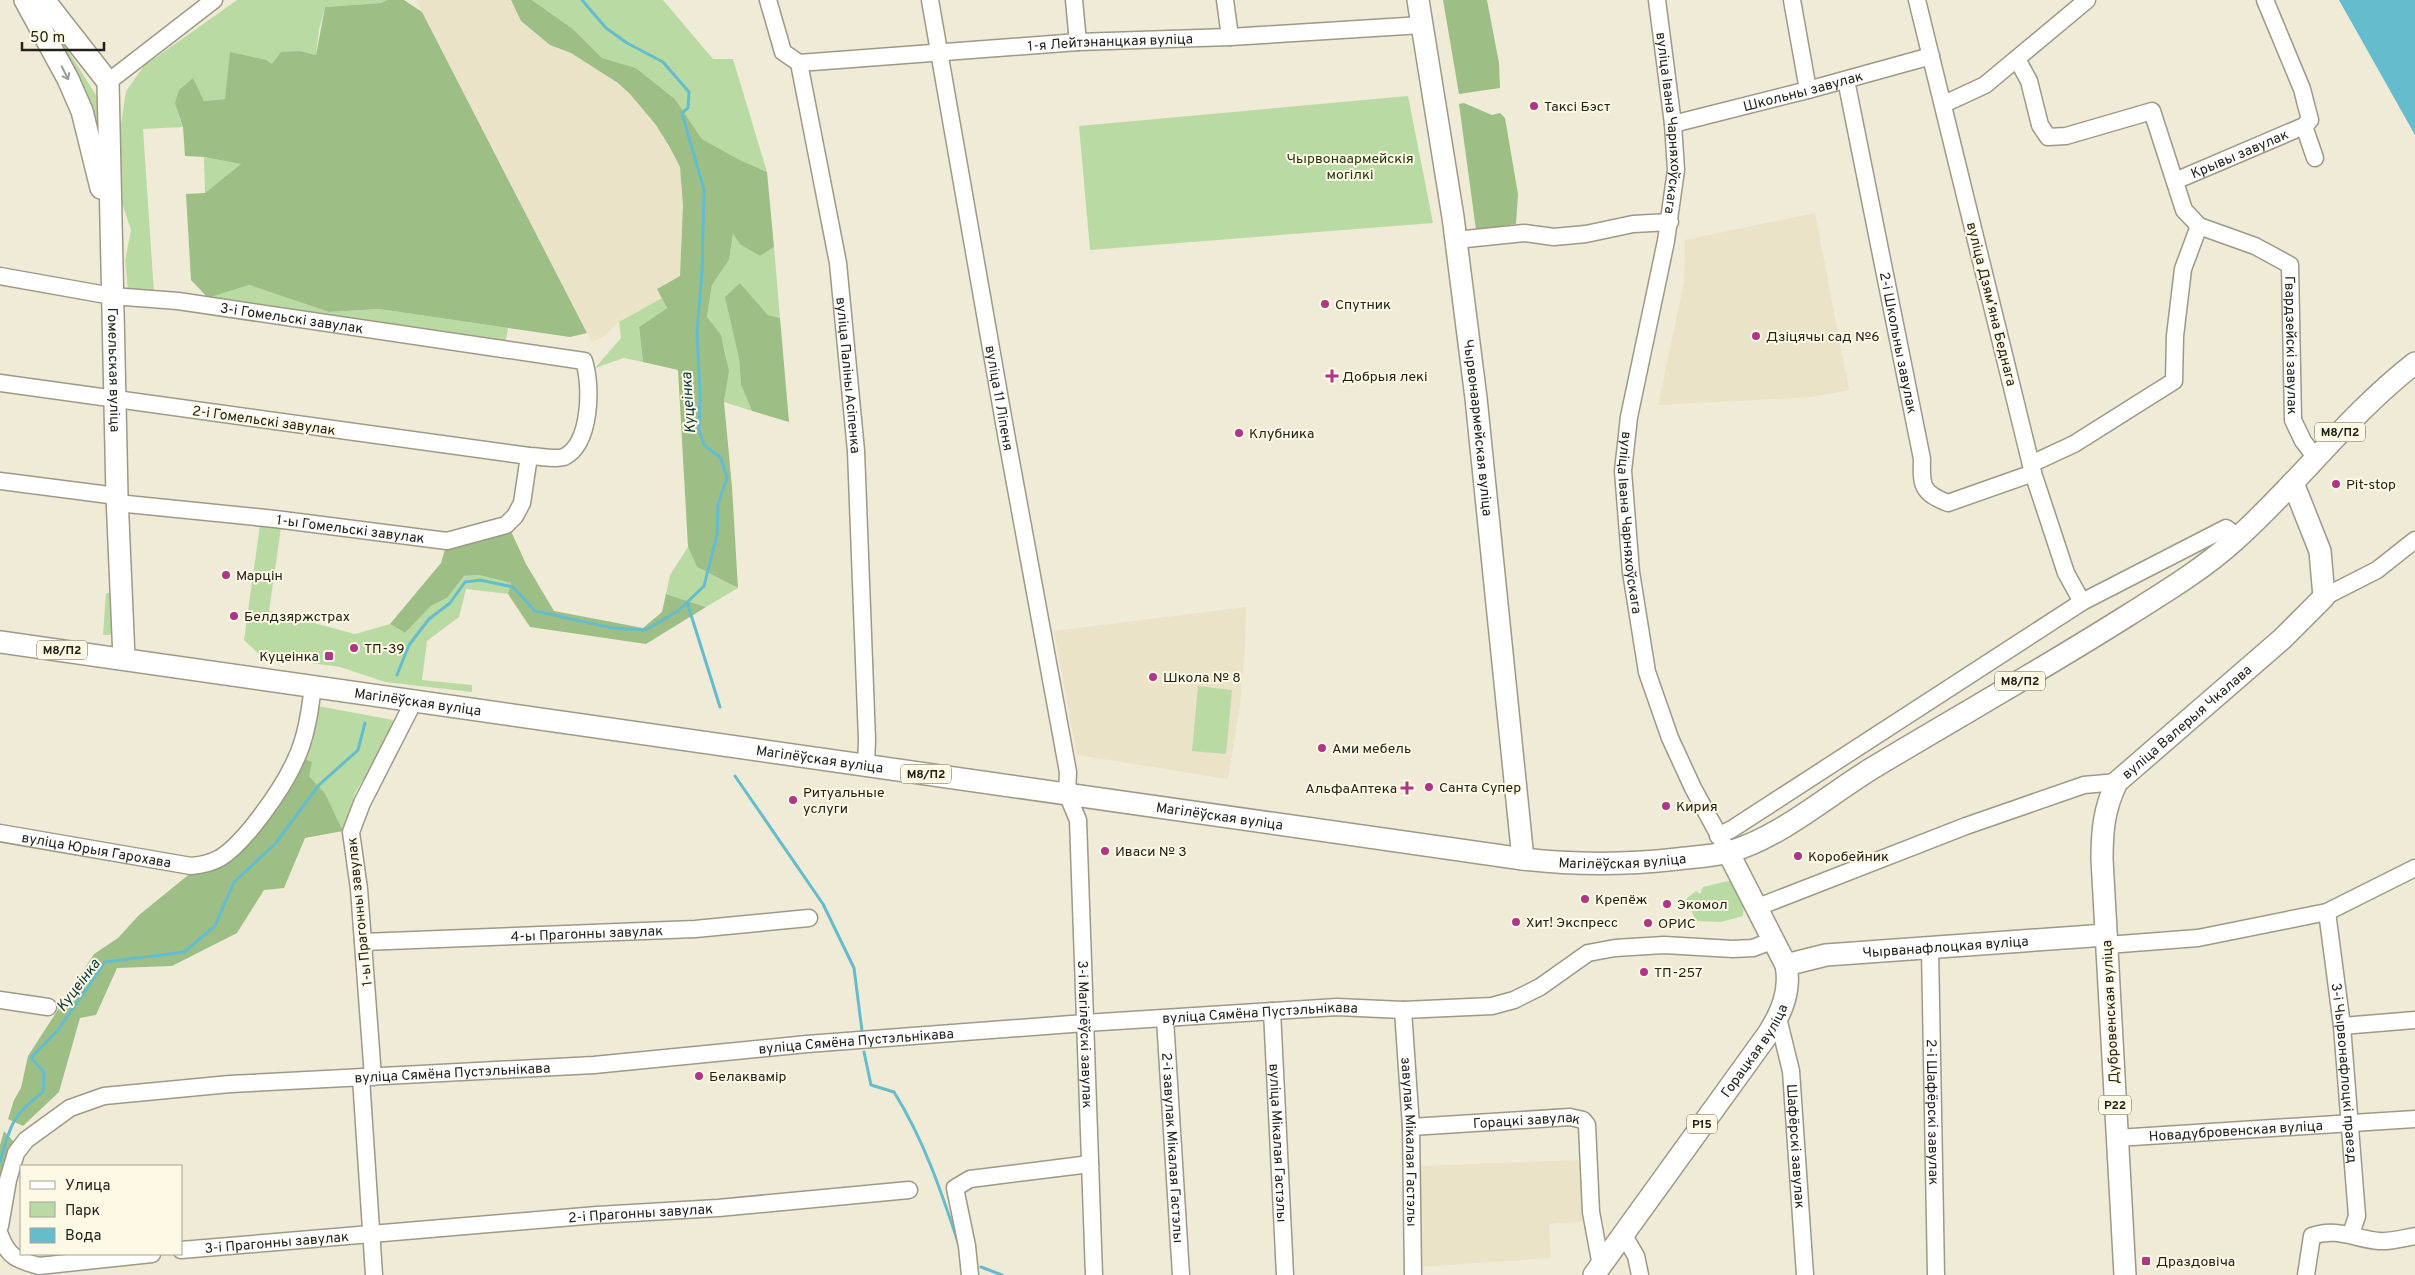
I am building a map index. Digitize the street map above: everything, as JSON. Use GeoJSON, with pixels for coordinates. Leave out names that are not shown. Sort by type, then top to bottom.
{"type":"FeatureCollection","features":[{"type":"Feature","properties":{"kind":"main road"},"geometry":{"type":"LineString","coordinates":[[25,0],[64,70],[82,111],[96,162],[111,245]]}},
{"type":"Feature","properties":{"kind":"main road"},"geometry":{"type":"LineString","coordinates":[[44,0],[108,82]]}},
{"type":"Feature","properties":{"kind":"main road","name":"Чырвонаармейская вуліца"},"geometry":{"type":"LineString","coordinates":[[1418,0],[1456,240],[1476,398],[1523,859]]}},
{"type":"Feature","properties":{"kind":"main road","name":"Гомельская вуліца"},"geometry":{"type":"LineString","coordinates":[[108,82],[114,400],[124,658]]}},
{"type":"Feature","properties":{"kind":"main road","name":"М8/П2"},"geometry":{"type":"LineString","coordinates":[[1723,844],[1755,842],[2161,594],[2239,537],[2373,398],[2415,362]]}},
{"type":"Feature","properties":{"kind":"main road"},"geometry":{"type":"LineString","coordinates":[[2293,483],[2320,551],[2324,598]]}},
{"type":"Feature","properties":{"kind":"main road","name":"вуліца Валерыя Чкалава"},"geometry":{"type":"LineString","coordinates":[[2116,782],[2282,639],[2324,598]]}},
{"type":"Feature","properties":{"kind":"main road","name":"Магілёўская вуліца"},"geometry":{"type":"LineString","coordinates":[[0,642],[124,658],[1523,859],[1566,864],[1638,863],[1723,844]]}},
{"type":"Feature","properties":{"kind":"main road","name":"Дубровенская вуліца"},"geometry":{"type":"LineString","coordinates":[[2116,782],[2107,801],[2102,824],[2102,859],[2125,1275]]}},
{"type":"Feature","properties":{"kind":"main road","name":"Р15"},"geometry":{"type":"LineString","coordinates":[[1723,844],[1758,907],[1786,965]]}},
{"type":"Feature","properties":{"kind":"main road","name":"Чырванафлоцкая вуліца"},"geometry":{"type":"LineString","coordinates":[[1786,965],[1826,955],[2107,940]]}},
{"type":"Feature","properties":{"kind":"main road","name":"Горацкая вуліца"},"geometry":{"type":"LineString","coordinates":[[1598,1271],[1778,1018],[1787,992],[1789,978],[1786,965]]}},
{"type":"Feature","properties":{"kind":"street"},"geometry":{"type":"LineString","coordinates":[[108,82],[214,0]]}},
{"type":"Feature","properties":{"kind":"street"},"geometry":{"type":"LineString","coordinates":[[768,0],[783,52],[799,62]]}},
{"type":"Feature","properties":{"kind":"street","name":"вуліца 11 Ліпеня"},"geometry":{"type":"LineString","coordinates":[[930,0],[1004,424],[1068,772],[1067,794]]}},
{"type":"Feature","properties":{"kind":"street"},"geometry":{"type":"LineString","coordinates":[[1074,0],[1078,42]]}},
{"type":"Feature","properties":{"kind":"street"},"geometry":{"type":"LineString","coordinates":[[1225,0],[1230,37]]}},
{"type":"Feature","properties":{"kind":"street","name":"вуліца Івана Чарняхоўскага"},"geometry":{"type":"LineString","coordinates":[[1657,0],[1673,124],[1676,170],[1670,222],[1629,416],[1623,471],[1631,572],[1647,672],[1670,738],[1723,844]]}},
{"type":"Feature","properties":{"kind":"street"},"geometry":{"type":"LineString","coordinates":[[1792,0],[1808,90]]}},
{"type":"Feature","properties":{"kind":"street","name":"вуліца Дзямʼяна Беднага"},"geometry":{"type":"LineString","coordinates":[[1917,0],[2032,469],[2066,573],[2082,602]]}},
{"type":"Feature","properties":{"kind":"street"},"geometry":{"type":"LineString","coordinates":[[1944,104],[1985,85],[2087,0]]}},
{"type":"Feature","properties":{"kind":"street"},"geometry":{"type":"LineString","coordinates":[[2266,0],[2302,89],[2310,120],[2304,126],[2315,158]]}},
{"type":"Feature","properties":{"kind":"street","name":"1-я Лейтэнанцкая вуліца"},"geometry":{"type":"LineString","coordinates":[[799,62],[1078,42],[1230,37],[1422,26]]}},
{"type":"Feature","properties":{"kind":"street","name":"Школьны завулак"},"geometry":{"type":"LineString","coordinates":[[1673,124],[1846,80],[1931,56]]}},
{"type":"Feature","properties":{"kind":"street","name":"Крывы завулак"},"geometry":{"type":"LineString","coordinates":[[2017,59],[2029,81],[2040,125],[2048,137],[2066,136],[2152,111],[2184,210],[2199,226]]}},
{"type":"Feature","properties":{"kind":"street","name":"вуліца Паліны Асіпенка"},"geometry":{"type":"LineString","coordinates":[[799,62],[838,263],[856,450],[867,740],[866,765]]}},
{"type":"Feature","properties":{"kind":"street","name":"2-і Школьны завулак"},"geometry":{"type":"LineString","coordinates":[[1846,80],[1922,459],[1921,483],[1931,496],[1948,503],[2032,469],[2174,381],[2175,336],[2183,269],[2199,226]]}},
{"type":"Feature","properties":{"kind":"street","name":"Крывы завулак"},"geometry":{"type":"LineString","coordinates":[[2175,181],[2304,126]]}},
{"type":"Feature","properties":{"kind":"street"},"geometry":{"type":"LineString","coordinates":[[1456,240],[1524,233],[1554,237],[1586,234],[1633,224],[1670,222]]}},
{"type":"Feature","properties":{"kind":"street","name":"Гвардзейскі завулак"},"geometry":{"type":"LineString","coordinates":[[2199,226],[2256,246],[2290,265],[2293,420],[2303,441],[2316,458]]}},
{"type":"Feature","properties":{"kind":"street","name":"3-і Гомельскі завулак"},"geometry":{"type":"LineString","coordinates":[[0,276],[112,296],[178,301],[584,361]]}},
{"type":"Feature","properties":{"kind":"street","name":"2-і Гомельскі завулак"},"geometry":{"type":"LineString","coordinates":[[0,383],[529,456],[562,458],[574,451],[585,430],[588,386],[584,361]]}},
{"type":"Feature","properties":{"kind":"street","name":"1-ы Гомельскі завулак"},"geometry":{"type":"LineString","coordinates":[[0,481],[117,500],[447,541],[506,524],[515,516],[522,503],[529,456]]}},
{"type":"Feature","properties":{"kind":"street"},"geometry":{"type":"LineString","coordinates":[[1723,844],[1740,824],[2082,602],[2226,528],[2239,537]]}},
{"type":"Feature","properties":{"kind":"street","name":"вуліца Валерыя Чкалава"},"geometry":{"type":"LineString","coordinates":[[2324,598],[2377,570],[2415,540]]}},
{"type":"Feature","properties":{"kind":"street","name":"вуліца Юрыя Гарохава"},"geometry":{"type":"LineString","coordinates":[[0,832],[191,866],[207,864],[222,857],[243,837],[264,811],[296,761],[307,721],[313,686]]}},
{"type":"Feature","properties":{"kind":"street","name":"1-ы Прагонны завулак"},"geometry":{"type":"LineString","coordinates":[[374,1275],[363,942],[350,832],[362,803],[414,701]]}},
{"type":"Feature","properties":{"kind":"street","name":"вуліца Валерыя Чкалава"},"geometry":{"type":"LineString","coordinates":[[1758,907],[1966,826],[2084,785],[2116,782]]}},
{"type":"Feature","properties":{"kind":"street","name":"3-і Магілёўскі завулак"},"geometry":{"type":"LineString","coordinates":[[1067,794],[1078,820],[1094,1275]]}},
{"type":"Feature","properties":{"kind":"street","name":"Чырванафлоцкая вуліца"},"geometry":{"type":"LineString","coordinates":[[2107,940],[2198,938],[2327,912],[2415,868]]}},
{"type":"Feature","properties":{"kind":"street","name":"3-і Чырвонафлоцкі праезд"},"geometry":{"type":"LineString","coordinates":[[2327,912],[2342,1026],[2348,1125],[2357,1216],[2351,1234]]}},
{"type":"Feature","properties":{"kind":"street","name":"4-ы Прагонны завулак"},"geometry":{"type":"LineString","coordinates":[[363,942],[695,929],[809,918]]}},
{"type":"Feature","properties":{"kind":"street","name":"вуліца Сямёна Пустэльнікава"},"geometry":{"type":"LineString","coordinates":[[0,1226],[3,1202],[16,1153],[26,1140],[70,1108],[104,1096],[230,1084],[594,1064],[807,1044],[1085,1023],[1337,1007],[1403,1010],[1492,1006],[1514,1000],[1540,987],[1588,953],[1615,948],[1664,945],[1733,949],[1753,948],[1774,940]]}},
{"type":"Feature","properties":{"kind":"street","name":"2-і Шафёрскі завулак"},"geometry":{"type":"LineString","coordinates":[[1930,948],[1936,1275]]}},
{"type":"Feature","properties":{"kind":"street"},"geometry":{"type":"LineString","coordinates":[[0,1000],[48,1007]]}},
{"type":"Feature","properties":{"kind":"street","name":"завулак Мікалая Гастэлы"},"geometry":{"type":"LineString","coordinates":[[1403,1010],[1411,1127],[1413,1275]]}},
{"type":"Feature","properties":{"kind":"street","name":"вуліца Мікалая Гастэлы"},"geometry":{"type":"LineString","coordinates":[[1272,1011],[1285,1275]]}},
{"type":"Feature","properties":{"kind":"street","name":"Шафёрскі завулак"},"geometry":{"type":"LineString","coordinates":[[1778,1018],[1791,1071],[1805,1275]]}},
{"type":"Feature","properties":{"kind":"street","name":"2-і завулак Мікалая Гастэлы"},"geometry":{"type":"LineString","coordinates":[[1165,1019],[1181,1275]]}},
{"type":"Feature","properties":{"kind":"street"},"geometry":{"type":"LineString","coordinates":[[2342,1026],[2415,1020]]}},
{"type":"Feature","properties":{"kind":"street","name":"Горацкі завулак"},"geometry":{"type":"LineString","coordinates":[[1411,1127],[1570,1117],[1582,1120],[1587,1125],[1591,1212],[1598,1271]]}},
{"type":"Feature","properties":{"kind":"street","name":"Новадубровенская вуліца"},"geometry":{"type":"LineString","coordinates":[[2117,1138],[2348,1125],[2415,1119]]}},
{"type":"Feature","properties":{"kind":"street"},"geometry":{"type":"LineString","coordinates":[[970,1275],[967,1246],[955,1188],[970,1179],[1090,1164]]}},
{"type":"Feature","properties":{"kind":"street","name":"2-і Прагонны завулак"},"geometry":{"type":"LineString","coordinates":[[372,1236],[597,1215],[718,1208],[909,1190]]}},
{"type":"Feature","properties":{"kind":"street"},"geometry":{"type":"LineString","coordinates":[[2306,1275],[2312,1236],[2322,1233],[2351,1234],[2380,1241],[2415,1236]]}},
{"type":"Feature","properties":{"kind":"street"},"geometry":{"type":"LineString","coordinates":[[1623,1234],[1636,1256],[1640,1275]]}},
{"type":"Feature","properties":{"kind":"street","name":"3-і Прагонны завулак"},"geometry":{"type":"LineString","coordinates":[[182,1250],[372,1236]]}},
{"type":"Feature","properties":{"kind":"street"},"geometry":{"type":"LineString","coordinates":[[3,1242],[21,1262],[39,1266],[143,1255]]}},
{"type":"Feature","properties":{"kind":"shaded area"},"geometry":{"type":"Polygon","coordinates":[[[416,0],[511,0],[521,21],[550,45],[571,53],[618,83],[630,94],[656,125],[680,167],[683,206],[680,277],[657,289],[662,298],[619,322],[604,336],[592,342],[416,0]]]}},
{"type":"Feature","properties":{"kind":"shaded area","name":"Дзіцячы сад №6"},"geometry":{"type":"Polygon","coordinates":[[[1815,213],[1849,390],[1812,397],[1658,405],[1684,282],[1685,240],[1815,213]]]}},
{"type":"Feature","properties":{"kind":"shaded area","name":"Школа № 8"},"geometry":{"type":"Polygon","coordinates":[[[1246,607],[1240,706],[1228,779],[1077,755],[1054,631],[1246,607]]]}},
{"type":"Feature","properties":{"kind":"shaded area"},"geometry":{"type":"Polygon","coordinates":[[[1581,1160],[1587,1221],[1549,1224],[1551,1258],[1419,1267],[1419,1166],[1581,1160]]]}},
{"type":"Feature","properties":{"kind":"green space"},"geometry":{"type":"Polygon","coordinates":[[[237,0],[387,0],[381,3],[325,7],[319,30],[316,55],[300,51],[272,65],[225,99],[204,101],[193,79],[178,95],[177,105],[183,127],[143,129],[154,293],[128,290],[125,261],[131,230],[121,200],[120,131],[126,91],[144,66],[237,0]]]}},
{"type":"Feature","properties":{"kind":"green space"},"geometry":{"type":"Polygon","coordinates":[[[387,0],[404,0],[422,12],[587,333],[570,337],[379,309],[329,312],[249,285],[208,298],[191,280],[186,194],[205,193],[241,164],[204,157],[185,156],[183,127],[175,103],[179,90],[193,78],[204,101],[225,99],[230,52],[266,60],[272,64],[281,52],[300,51],[316,55],[325,7],[381,3],[387,0]]]}},
{"type":"Feature","properties":{"kind":"green space"},"geometry":{"type":"Polygon","coordinates":[[[511,0],[532,0],[573,29],[602,58],[636,68],[675,99],[702,139],[738,159],[767,172],[774,247],[760,256],[740,244],[733,234],[729,260],[712,285],[707,317],[721,335],[729,371],[724,402],[732,487],[738,588],[697,567],[688,547],[678,370],[643,362],[639,327],[667,308],[657,289],[680,276],[683,206],[680,167],[656,125],[630,94],[618,83],[571,53],[550,45],[521,21],[511,0]]]}},
{"type":"Feature","properties":{"kind":"green space"},"geometry":{"type":"Polygon","coordinates":[[[532,0],[663,0],[713,59],[733,59],[767,172],[738,159],[702,139],[675,99],[636,68],[602,58],[573,29],[532,0]]]}},
{"type":"Feature","properties":{"kind":"green space"},"geometry":{"type":"Polygon","coordinates":[[[1443,0],[1487,0],[1499,63],[1500,88],[1459,94],[1443,0]]]}},
{"type":"Feature","properties":{"kind":"green space"},"geometry":{"type":"Polygon","coordinates":[[[46,16],[103,106],[104,180],[46,16]]]}},
{"type":"Feature","properties":{"kind":"green space","name":"Чырвонаармейскія могілкі"},"geometry":{"type":"Polygon","coordinates":[[[1408,96],[1433,223],[1090,250],[1079,126],[1408,96]]]}},
{"type":"Feature","properties":{"kind":"green space"},"geometry":{"type":"Polygon","coordinates":[[[1464,103],[1492,115],[1500,113],[1505,118],[1518,194],[1516,224],[1476,230],[1459,104],[1464,103]]]}},
{"type":"Feature","properties":{"kind":"green space"},"geometry":{"type":"Polygon","coordinates":[[[204,157],[242,164],[205,193],[204,157]]]}},
{"type":"Feature","properties":{"kind":"green space"},"geometry":{"type":"Polygon","coordinates":[[[733,234],[760,256],[774,247],[780,318],[768,315],[740,283],[739,358],[741,385],[752,411],[724,402],[727,367],[724,347],[715,328],[707,317],[712,285],[729,260],[733,234]]]}},
{"type":"Feature","properties":{"kind":"green space"},"geometry":{"type":"Polygon","coordinates":[[[740,283],[768,315],[780,318],[789,422],[752,411],[741,385],[739,358],[725,297],[740,283]]]}},
{"type":"Feature","properties":{"kind":"green space"},"geometry":{"type":"Polygon","coordinates":[[[249,285],[329,312],[379,309],[508,328],[505,345],[208,298],[249,285]]]}},
{"type":"Feature","properties":{"kind":"green space"},"geometry":{"type":"Polygon","coordinates":[[[662,298],[667,308],[639,327],[643,362],[624,358],[595,368],[621,338],[619,322],[662,298]]]}},
{"type":"Feature","properties":{"kind":"green space"},"geometry":{"type":"Polygon","coordinates":[[[260,525],[281,528],[269,611],[355,634],[390,624],[405,633],[431,606],[447,598],[464,576],[479,575],[512,583],[508,594],[466,589],[459,617],[427,641],[422,680],[472,685],[472,692],[385,682],[340,667],[261,656],[244,640],[260,525]]]}},
{"type":"Feature","properties":{"kind":"green space"},"geometry":{"type":"Polygon","coordinates":[[[510,529],[526,564],[554,611],[643,628],[662,612],[666,594],[706,607],[646,644],[530,627],[508,594],[511,583],[479,575],[464,576],[447,598],[431,606],[405,633],[390,624],[441,563],[446,546],[479,541],[510,529]]]}},
{"type":"Feature","properties":{"kind":"green space"},"geometry":{"type":"Polygon","coordinates":[[[688,547],[697,567],[738,588],[706,607],[666,594],[670,575],[688,547]]]}},
{"type":"Feature","properties":{"kind":"green space"},"geometry":{"type":"Polygon","coordinates":[[[106,593],[113,593],[114,628],[110,635],[103,635],[106,593]]]}},
{"type":"Feature","properties":{"kind":"green space"},"geometry":{"type":"Polygon","coordinates":[[[1198,686],[1232,690],[1226,754],[1192,751],[1198,686]]]}},
{"type":"Feature","properties":{"kind":"green space"},"geometry":{"type":"Polygon","coordinates":[[[318,706],[393,720],[388,740],[355,793],[343,831],[325,793],[309,776],[305,759],[318,706]]]}},
{"type":"Feature","properties":{"kind":"green space"},"geometry":{"type":"Polygon","coordinates":[[[305,759],[312,762],[309,776],[325,793],[343,831],[305,838],[284,888],[264,890],[237,933],[172,966],[117,968],[96,1015],[80,1018],[59,1092],[23,1126],[8,1119],[14,1100],[21,1088],[28,1056],[94,954],[118,938],[139,915],[192,872],[226,864],[267,818],[305,759]]]}},
{"type":"Feature","properties":{"kind":"green space"},"geometry":{"type":"Polygon","coordinates":[[[1732,880],[1744,902],[1743,916],[1721,922],[1696,921],[1686,899],[1696,891],[1700,894],[1703,887],[1732,880]]]}},
{"type":"Feature","properties":{"kind":"green space"},"geometry":{"type":"Polygon","coordinates":[[[4,1131],[13,1141],[0,1189],[0,1145],[4,1131]]]}},
{"type":"Feature","properties":{"kind":"water"},"geometry":{"type":"Polygon","coordinates":[[[2339,0],[2415,0],[2415,135],[2339,0]]]}},
{"type":"Feature","properties":{"kind":"waterway","name":"Куцеінка"},"geometry":{"type":"LineString","coordinates":[[397,675],[409,645],[429,619],[450,603],[465,582],[480,580],[513,587],[535,611],[613,628],[646,630],[678,611],[704,586],[717,535],[718,504],[727,478],[721,458],[704,445],[699,430],[700,396],[697,333],[702,271],[704,190],[682,113],[688,108],[689,92],[663,62],[627,43],[606,28],[582,0]]}},
{"type":"Feature","properties":{"kind":"waterway"},"geometry":{"type":"LineString","coordinates":[[687,602],[720,707]]}},
{"type":"Feature","properties":{"kind":"waterway","name":"Куцеінка"},"geometry":{"type":"LineString","coordinates":[[0,1162],[10,1130],[18,1115],[43,1092],[44,1072],[31,1058],[58,1030],[105,962],[184,952],[215,926],[234,882],[275,844],[319,785],[358,750],[365,723]]}},
{"type":"Feature","properties":{"kind":"waterway"},"geometry":{"type":"LineString","coordinates":[[735,776],[823,904],[854,968],[862,1031]]}},
{"type":"Feature","properties":{"kind":"waterway"},"geometry":{"type":"LineString","coordinates":[[864,1052],[871,1085],[894,1092],[905,1110],[923,1147],[959,1245]]}},
{"type":"Feature","properties":{"kind":"waterway"},"geometry":{"type":"LineString","coordinates":[[981,1267],[1002,1275]]}},
{"type":"Feature","properties":{"kind":"place","name":"Таксі Бэст"},"geometry":{"type":"Point","coordinates":[1534,106]}},
{"type":"Feature","properties":{"kind":"place","name":"Спутник"},"geometry":{"type":"Point","coordinates":[1325,304]}},
{"type":"Feature","properties":{"kind":"place","name":"Дзіцячы сад №6"},"geometry":{"type":"Point","coordinates":[1756,336]}},
{"type":"Feature","properties":{"kind":"place","name":"Добрыя лекі"},"geometry":{"type":"Point","coordinates":[1332,376]}},
{"type":"Feature","properties":{"kind":"place","name":"Клубника"},"geometry":{"type":"Point","coordinates":[1239,433]}},
{"type":"Feature","properties":{"kind":"place","name":"Pit-stop"},"geometry":{"type":"Point","coordinates":[2336,484]}},
{"type":"Feature","properties":{"kind":"place","name":"Марцін"},"geometry":{"type":"Point","coordinates":[226,575]}},
{"type":"Feature","properties":{"kind":"place","name":"Белдзяржстрах"},"geometry":{"type":"Point","coordinates":[234,616]}},
{"type":"Feature","properties":{"kind":"place","name":"ТП-39"},"geometry":{"type":"Point","coordinates":[354,648]}},
{"type":"Feature","properties":{"kind":"place","name":"Куцеінка"},"geometry":{"type":"Point","coordinates":[329,656]}},
{"type":"Feature","properties":{"kind":"place","name":"Школа № 8"},"geometry":{"type":"Point","coordinates":[1153,677]}},
{"type":"Feature","properties":{"kind":"place","name":"Ами мебель"},"geometry":{"type":"Point","coordinates":[1322,748]}},
{"type":"Feature","properties":{"kind":"place","name":"Санта Супер"},"geometry":{"type":"Point","coordinates":[1429,787]}},
{"type":"Feature","properties":{"kind":"place","name":"АльфаАптека"},"geometry":{"type":"Point","coordinates":[1407,788]}},
{"type":"Feature","properties":{"kind":"place","name":"Ритуальные услуги"},"geometry":{"type":"Point","coordinates":[793,800]}},
{"type":"Feature","properties":{"kind":"place","name":"Кирия"},"geometry":{"type":"Point","coordinates":[1666,806]}},
{"type":"Feature","properties":{"kind":"place","name":"Иваси № 3"},"geometry":{"type":"Point","coordinates":[1105,851]}},
{"type":"Feature","properties":{"kind":"place","name":"Коробейник"},"geometry":{"type":"Point","coordinates":[1798,856]}},
{"type":"Feature","properties":{"kind":"place","name":"Крепёж"},"geometry":{"type":"Point","coordinates":[1585,899]}},
{"type":"Feature","properties":{"kind":"place","name":"Экомол"},"geometry":{"type":"Point","coordinates":[1667,904]}},
{"type":"Feature","properties":{"kind":"place","name":"Хит! Экспресс"},"geometry":{"type":"Point","coordinates":[1516,922]}},
{"type":"Feature","properties":{"kind":"place","name":"ОРИС"},"geometry":{"type":"Point","coordinates":[1648,923]}},
{"type":"Feature","properties":{"kind":"place","name":"ТП-257"},"geometry":{"type":"Point","coordinates":[1644,972]}},
{"type":"Feature","properties":{"kind":"place","name":"Белаквамір"},"geometry":{"type":"Point","coordinates":[699,1076]}},
{"type":"Feature","properties":{"kind":"place","name":"Драздовіча"},"geometry":{"type":"Point","coordinates":[2146,1261]}}]}
